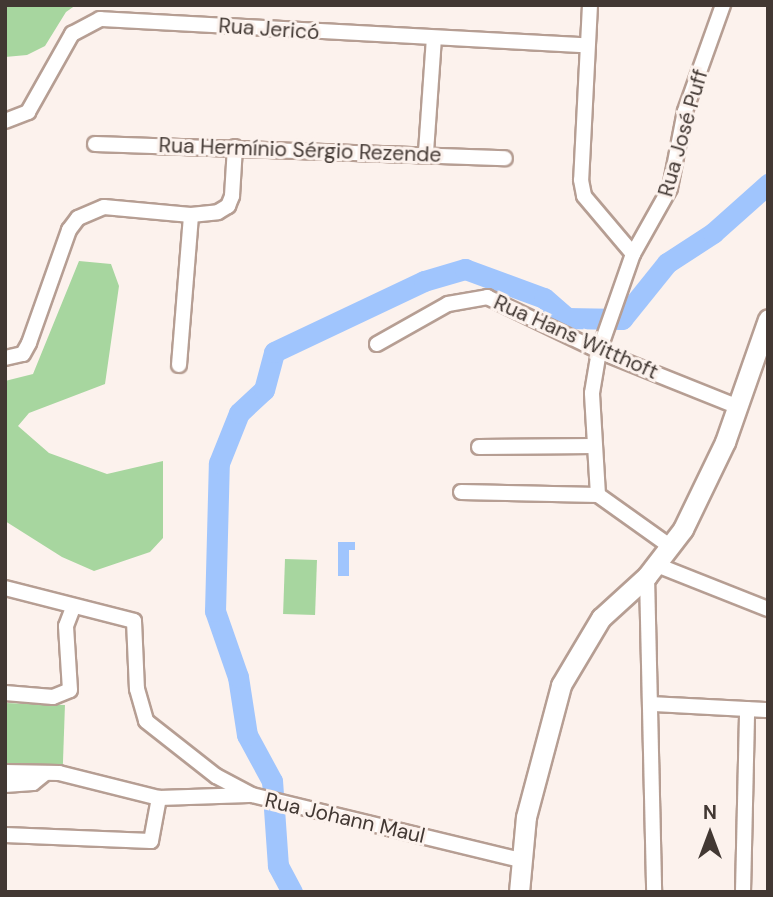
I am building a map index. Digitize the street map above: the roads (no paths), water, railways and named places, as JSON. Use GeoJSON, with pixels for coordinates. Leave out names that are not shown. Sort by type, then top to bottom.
{"type":"FeatureCollection","features":[{"type":"Feature","properties":{"kind":"main road"},"geometry":{"type":"LineString","coordinates":[[519,892],[521,860],[534,778],[570,663],[601,618],[652,571],[671,547],[706,486],[738,407],[768,319]]}},
{"type":"Feature","properties":{"kind":"street"},"geometry":{"type":"LineString","coordinates":[[590,5],[581,180],[584,196],[633,254]]}},
{"type":"Feature","properties":{"kind":"street","name":"Rua José Puff"},"geometry":{"type":"LineString","coordinates":[[598,495],[592,393],[602,344],[633,254],[670,188],[685,111],[723,5]]}},
{"type":"Feature","properties":{"kind":"street","name":"Rua Jericó"},"geometry":{"type":"LineString","coordinates":[[5,121],[28,112],[72,34],[100,19],[434,39],[586,45]]}},
{"type":"Feature","properties":{"kind":"street"},"geometry":{"type":"LineString","coordinates":[[426,152],[434,39]]}},
{"type":"Feature","properties":{"kind":"street","name":"Rua Hermínio Sérgio Rezende"},"geometry":{"type":"LineString","coordinates":[[95,144],[426,152],[505,158]]}},
{"type":"Feature","properties":{"kind":"street"},"geometry":{"type":"LineString","coordinates":[[5,358],[23,354],[30,343],[69,230],[78,218],[104,207],[191,215],[218,212],[229,206],[235,147]]}},
{"type":"Feature","properties":{"kind":"street"},"geometry":{"type":"LineString","coordinates":[[179,365],[191,215]]}},
{"type":"Feature","properties":{"kind":"street","name":"Rua Hans Witthoft"},"geometry":{"type":"LineString","coordinates":[[377,344],[448,304],[487,297],[602,344],[738,407]]}},
{"type":"Feature","properties":{"kind":"street"},"geometry":{"type":"LineString","coordinates":[[479,447],[594,446]]}},
{"type":"Feature","properties":{"kind":"street"},"geometry":{"type":"LineString","coordinates":[[461,492],[598,495],[671,547]]}},
{"type":"Feature","properties":{"kind":"street"},"geometry":{"type":"LineString","coordinates":[[654,892],[652,571],[768,609]]}},
{"type":"Feature","properties":{"kind":"street"},"geometry":{"type":"LineString","coordinates":[[5,588],[51,597],[73,608],[66,626],[70,690],[52,696],[5,693]]}},
{"type":"Feature","properties":{"kind":"street","name":"Rua Johann Maul"},"geometry":{"type":"LineString","coordinates":[[73,608],[134,621],[137,689],[146,721],[216,776],[257,798],[521,860]]}},
{"type":"Feature","properties":{"kind":"street"},"geometry":{"type":"LineString","coordinates":[[652,704],[768,710]]}},
{"type":"Feature","properties":{"kind":"street"},"geometry":{"type":"LineString","coordinates":[[743,892],[747,709]]}},
{"type":"Feature","properties":{"kind":"street"},"geometry":{"type":"LineString","coordinates":[[5,772],[44,774],[159,797],[257,798]]}},
{"type":"Feature","properties":{"kind":"street"},"geometry":{"type":"LineString","coordinates":[[5,785],[33,783],[44,774]]}},
{"type":"Feature","properties":{"kind":"street"},"geometry":{"type":"LineString","coordinates":[[5,835],[151,841],[159,797]]}},
{"type":"Feature","properties":{"kind":"water"},"geometry":{"type":"Polygon","coordinates":[[[338,542],[355,542],[355,550],[349,550],[349,576],[338,576],[338,542]]]}},
{"type":"Feature","properties":{"kind":"waterway"},"geometry":{"type":"LineString","coordinates":[[292,892],[278,866],[272,781],[247,735],[238,677],[215,611],[219,463],[239,413],[264,390],[274,352],[424,281],[465,269],[544,298],[567,318],[622,319],[667,263],[713,233],[768,184]]}}]}
